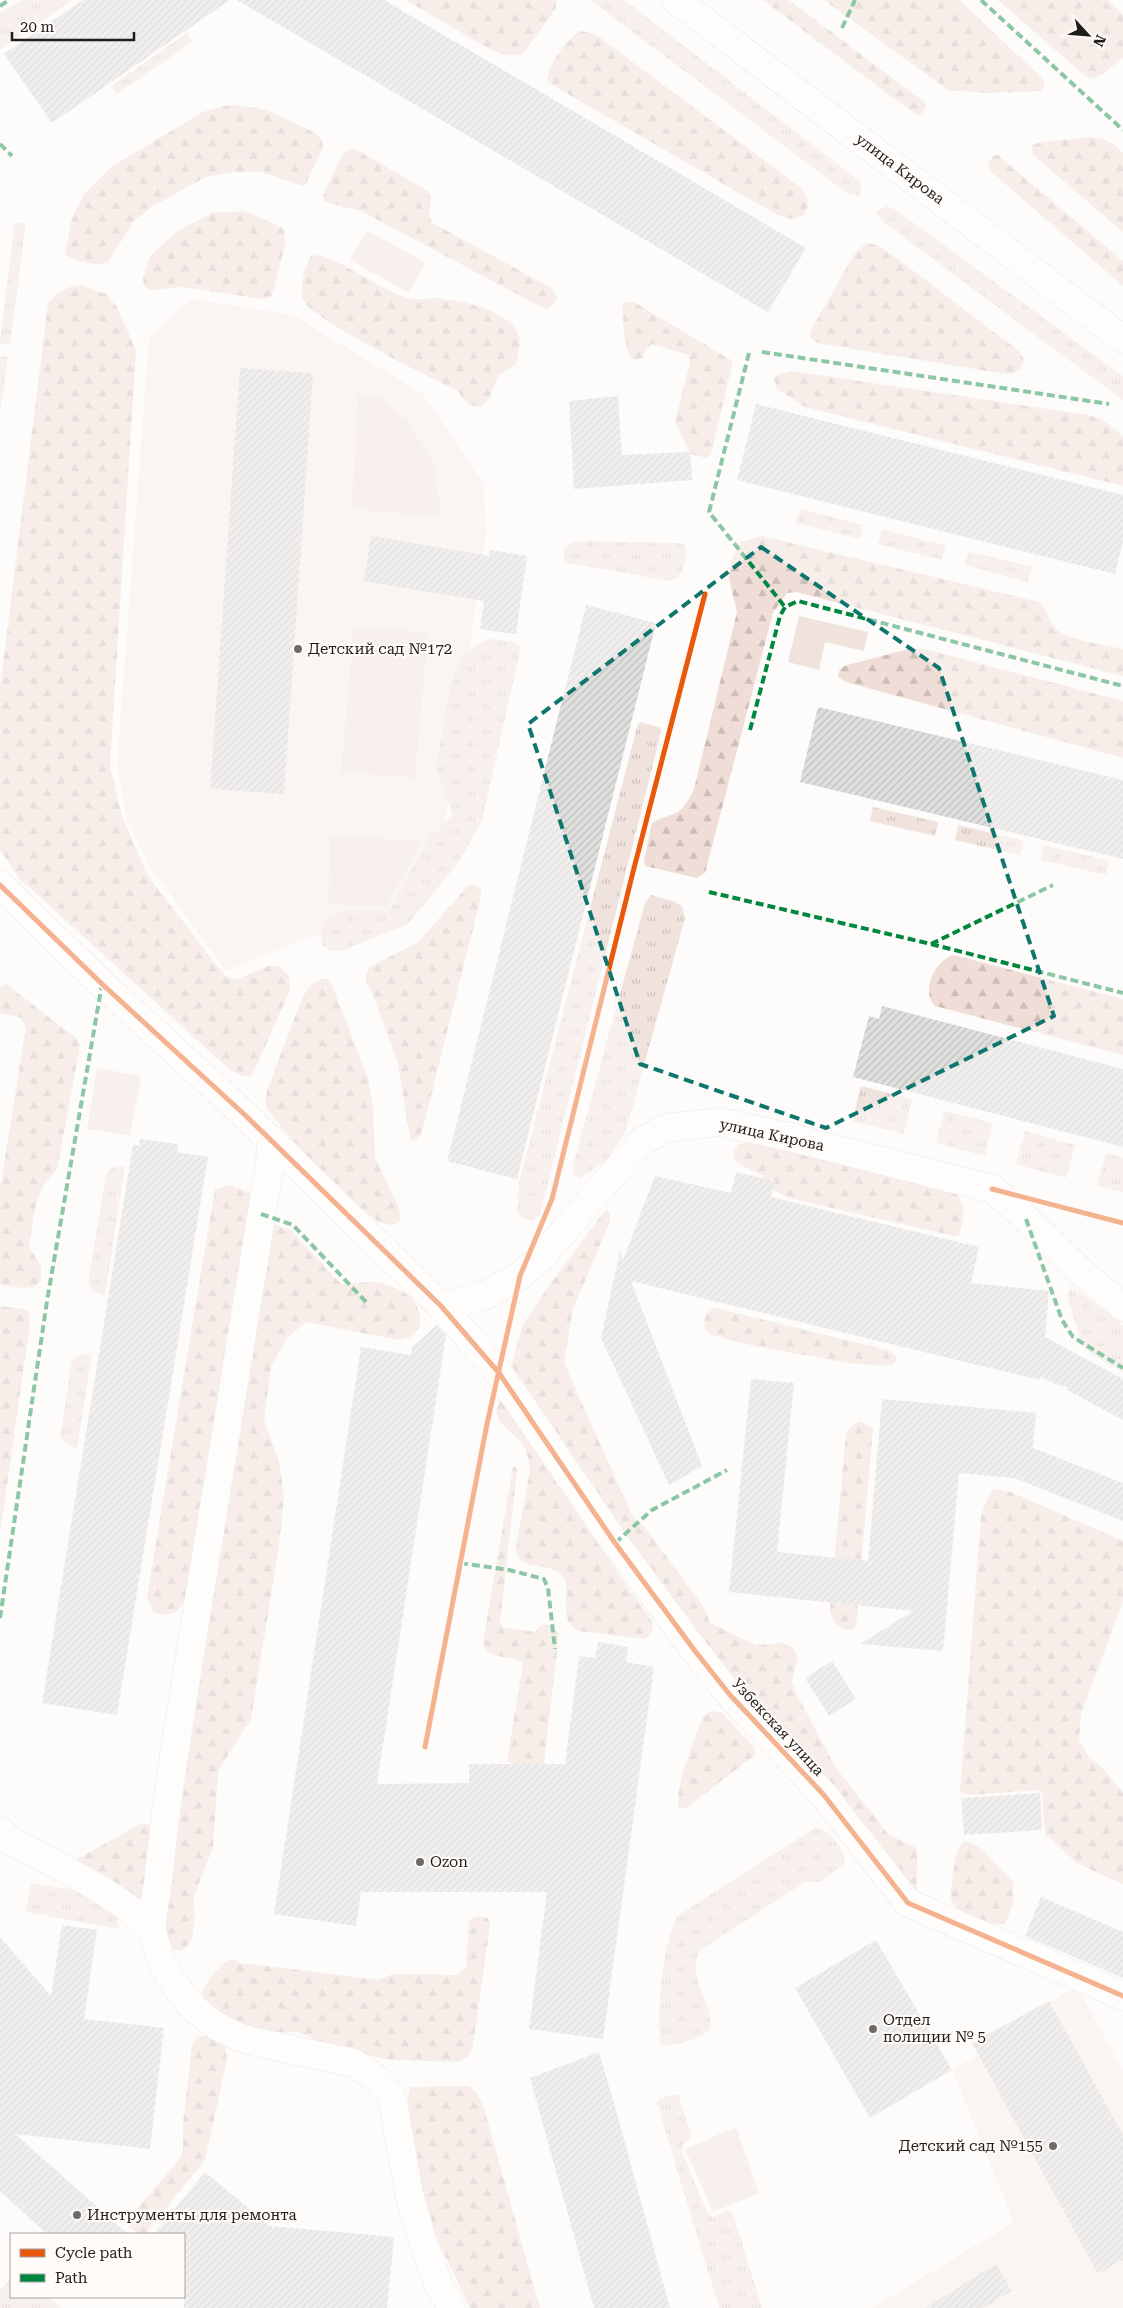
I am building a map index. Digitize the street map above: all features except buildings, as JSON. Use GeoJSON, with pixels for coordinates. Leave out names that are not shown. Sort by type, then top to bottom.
{"type":"FeatureCollection","features":[{"type":"Feature","properties":{"kind":"street","name":"улица Кирова"},"geometry":{"type":"LineString","coordinates":[[676,0],[1123,340]]}},
{"type":"Feature","properties":{"kind":"street","name":"Узбекская улица"},"geometry":{"type":"LineString","coordinates":[[2,898],[272,1140],[441,1306],[499,1372],[615,1543],[695,1651],[730,1694],[823,1794],[908,1903],[1123,1996]]}},
{"type":"Feature","properties":{"kind":"street","name":"улица Кирова"},"geometry":{"type":"LineString","coordinates":[[441,1306],[484,1296],[520,1276],[544,1255],[642,1141],[666,1128],[719,1122],[790,1137],[992,1189],[1015,1208],[1082,1273],[1123,1307]]}},
{"type":"Feature","properties":{"kind":"street"},"geometry":{"type":"LineString","coordinates":[[272,1140],[269,1169],[167,1796],[152,1930],[160,1958],[179,1992],[191,2007],[220,2028],[237,2037],[252,2041],[354,2062],[376,2078],[392,2097],[409,2193],[422,2239],[438,2283],[452,2308]]}},
{"type":"Feature","properties":{"kind":"street"},"geometry":{"type":"LineString","coordinates":[[0,1830],[8,1839],[129,1909],[143,1919],[152,1930]]}},
{"type":"Feature","properties":{"kind":"highlighted area"},"geometry":{"type":"Polygon","coordinates":[[[761,547],[939,668],[1054,1016],[826,1128],[640,1064],[528,724],[761,547]]]}},
{"type":"Feature","properties":{"kind":"shaded area","name":"Детский сад №172"},"geometry":{"type":"Polygon","coordinates":[[[191,299],[293,315],[423,394],[484,485],[486,533],[440,858],[397,912],[311,937],[226,971],[149,865],[127,821],[117,766],[149,338],[191,299]]]}},
{"type":"Feature","properties":{"kind":"shaded area","name":"Детский сад №155"},"geometry":{"type":"Polygon","coordinates":[[[1077,1987],[1123,2071],[1123,2308],[872,2308],[1014,2222],[952,2070],[978,2055],[972,2043],[1077,1987]]]}},
{"type":"Feature","properties":{"kind":"green space"},"geometry":{"type":"Polygon","coordinates":[[[22,0],[72,0],[0,50],[0,13],[22,0]]]}},
{"type":"Feature","properties":{"kind":"green space"},"geometry":{"type":"Polygon","coordinates":[[[406,0],[556,0],[556,8],[523,54],[511,55],[491,50],[406,0]]]}},
{"type":"Feature","properties":{"kind":"green space"},"geometry":{"type":"Polygon","coordinates":[[[590,0],[624,0],[861,182],[861,192],[857,196],[848,194],[590,0]]]}},
{"type":"Feature","properties":{"kind":"green space"},"geometry":{"type":"Polygon","coordinates":[[[763,0],[789,0],[923,101],[926,105],[924,111],[919,116],[912,112],[763,0]]]}},
{"type":"Feature","properties":{"kind":"green space"},"geometry":{"type":"Polygon","coordinates":[[[824,0],[959,0],[1043,79],[1045,83],[1042,91],[986,93],[948,90],[824,0]]]}},
{"type":"Feature","properties":{"kind":"green space"},"geometry":{"type":"Polygon","coordinates":[[[998,0],[1108,0],[1123,15],[1123,58],[1103,74],[1091,79],[998,0]]]}},
{"type":"Feature","properties":{"kind":"green space"},"geometry":{"type":"Polygon","coordinates":[[[580,31],[595,34],[801,188],[806,196],[808,205],[805,213],[797,218],[790,219],[773,213],[554,86],[547,80],[551,66],[564,46],[580,31]]]}},
{"type":"Feature","properties":{"kind":"green space"},"geometry":{"type":"Polygon","coordinates":[[[187,33],[192,42],[117,94],[111,86],[187,33]]]}},
{"type":"Feature","properties":{"kind":"green space"},"geometry":{"type":"Polygon","coordinates":[[[237,105],[267,110],[314,132],[319,137],[323,148],[307,182],[303,186],[261,172],[233,172],[206,177],[153,206],[134,221],[108,262],[98,264],[86,263],[65,254],[72,218],[84,194],[111,167],[203,112],[222,106],[237,105]]]}},
{"type":"Feature","properties":{"kind":"green space"},"geometry":{"type":"Polygon","coordinates":[[[1092,137],[1109,142],[1123,153],[1123,232],[1033,155],[1031,146],[1042,142],[1092,137]]]}},
{"type":"Feature","properties":{"kind":"green space"},"geometry":{"type":"Polygon","coordinates":[[[350,149],[357,150],[428,191],[431,197],[429,217],[433,223],[553,289],[557,299],[548,309],[543,308],[361,211],[325,202],[323,196],[342,155],[350,149]]]}},
{"type":"Feature","properties":{"kind":"green space"},"geometry":{"type":"Polygon","coordinates":[[[998,155],[1123,261],[1123,286],[989,170],[988,163],[993,156],[998,155]]]}},
{"type":"Feature","properties":{"kind":"green space"},"geometry":{"type":"Polygon","coordinates":[[[887,206],[896,210],[1123,376],[1123,400],[883,222],[876,212],[887,206]]]}},
{"type":"Feature","properties":{"kind":"green space"},"geometry":{"type":"Polygon","coordinates":[[[245,211],[283,228],[286,241],[273,293],[270,298],[263,299],[182,287],[151,290],[144,286],[143,278],[150,256],[179,230],[212,213],[245,211]]]}},
{"type":"Feature","properties":{"kind":"green space"},"geometry":{"type":"Polygon","coordinates":[[[15,222],[26,224],[10,345],[0,343],[0,339],[15,222]]]}},
{"type":"Feature","properties":{"kind":"green space"},"geometry":{"type":"Polygon","coordinates":[[[367,230],[426,263],[409,293],[350,260],[367,230]]]}},
{"type":"Feature","properties":{"kind":"green space"},"geometry":{"type":"Polygon","coordinates":[[[866,243],[877,245],[895,257],[1019,351],[1024,359],[1020,370],[1011,374],[999,373],[817,343],[810,337],[810,332],[853,256],[866,243]]]}},
{"type":"Feature","properties":{"kind":"green space"},"geometry":{"type":"Polygon","coordinates":[[[318,255],[330,259],[386,289],[408,298],[435,298],[457,301],[483,308],[506,319],[514,327],[520,340],[516,364],[499,375],[489,399],[482,406],[471,405],[465,401],[458,391],[374,348],[311,309],[303,300],[302,284],[311,256],[318,255]]]}},
{"type":"Feature","properties":{"kind":"green space"},"geometry":{"type":"Polygon","coordinates":[[[80,285],[106,294],[117,307],[136,350],[110,766],[122,816],[148,876],[217,966],[227,977],[235,980],[271,965],[280,967],[289,976],[290,990],[252,1076],[244,1077],[230,1070],[19,878],[0,850],[0,688],[48,304],[62,290],[80,285]]]}},
{"type":"Feature","properties":{"kind":"green space"},"geometry":{"type":"Polygon","coordinates":[[[626,302],[634,302],[733,361],[711,455],[706,458],[690,454],[675,421],[690,363],[689,355],[652,344],[645,351],[643,358],[634,360],[629,356],[624,335],[622,307],[626,302]]]}},
{"type":"Feature","properties":{"kind":"green space"},"geometry":{"type":"Polygon","coordinates":[[[0,356],[8,357],[0,413],[0,356]]]}},
{"type":"Feature","properties":{"kind":"green space"},"geometry":{"type":"Polygon","coordinates":[[[792,371],[1088,415],[1102,419],[1123,436],[1123,486],[805,407],[777,389],[774,379],[778,374],[792,371]]]}},
{"type":"Feature","properties":{"kind":"green space"},"geometry":{"type":"Polygon","coordinates":[[[358,394],[380,398],[407,420],[434,463],[441,517],[352,509],[358,394]]]}},
{"type":"Feature","properties":{"kind":"green space"},"geometry":{"type":"Polygon","coordinates":[[[800,509],[863,525],[860,539],[796,523],[800,509]]]}},
{"type":"Feature","properties":{"kind":"green space"},"geometry":{"type":"Polygon","coordinates":[[[882,529],[946,546],[942,560],[878,544],[882,529]]]}},
{"type":"Feature","properties":{"kind":"green space"},"geometry":{"type":"Polygon","coordinates":[[[762,536],[1039,602],[1053,626],[1061,633],[1097,644],[1123,649],[1123,676],[796,592],[787,593],[773,613],[705,873],[697,878],[645,866],[644,860],[652,823],[681,810],[694,789],[737,612],[730,584],[729,570],[740,542],[762,536]]]}},
{"type":"Feature","properties":{"kind":"green space"},"geometry":{"type":"Polygon","coordinates":[[[574,541],[679,543],[686,546],[685,564],[679,577],[669,581],[568,563],[564,561],[564,549],[574,541]]]}},
{"type":"Feature","properties":{"kind":"green space"},"geometry":{"type":"Polygon","coordinates":[[[968,551],[1032,567],[1028,582],[965,565],[968,551]]]}},
{"type":"Feature","properties":{"kind":"green space"},"geometry":{"type":"Polygon","coordinates":[[[799,616],[868,632],[864,651],[825,642],[819,670],[788,662],[799,616]]]}},
{"type":"Feature","properties":{"kind":"green space"},"geometry":{"type":"Polygon","coordinates":[[[354,626],[428,633],[415,778],[341,772],[354,626]]]}},
{"type":"Feature","properties":{"kind":"green space"},"geometry":{"type":"Polygon","coordinates":[[[492,639],[514,642],[519,645],[520,651],[482,821],[458,863],[408,924],[341,951],[330,951],[322,945],[321,931],[325,921],[331,915],[340,912],[351,910],[386,912],[390,909],[430,836],[441,828],[452,815],[439,780],[437,764],[450,691],[460,663],[468,652],[479,644],[492,639]]]}},
{"type":"Feature","properties":{"kind":"green space"},"geometry":{"type":"Polygon","coordinates":[[[912,648],[925,649],[1123,701],[1123,758],[846,682],[838,677],[839,671],[844,666],[912,648]]]}},
{"type":"Feature","properties":{"kind":"green space"},"geometry":{"type":"Polygon","coordinates":[[[640,722],[659,727],[661,732],[540,1215],[532,1220],[522,1218],[517,1213],[519,1183],[637,727],[640,722]]]}},
{"type":"Feature","properties":{"kind":"green space"},"geometry":{"type":"Polygon","coordinates":[[[873,807],[938,822],[935,836],[870,821],[873,807]]]}},
{"type":"Feature","properties":{"kind":"green space"},"geometry":{"type":"Polygon","coordinates":[[[958,825],[1024,841],[1020,855],[955,840],[958,825]]]}},
{"type":"Feature","properties":{"kind":"green space"},"geometry":{"type":"Polygon","coordinates":[[[330,835],[421,841],[387,906],[329,904],[330,835]]]}},
{"type":"Feature","properties":{"kind":"green space"},"geometry":{"type":"Polygon","coordinates":[[[1044,845],[1109,861],[1106,875],[1041,860],[1044,845]]]}},
{"type":"Feature","properties":{"kind":"green space"},"geometry":{"type":"Polygon","coordinates":[[[469,885],[476,885],[481,890],[481,897],[423,1128],[419,1138],[415,1141],[410,1139],[398,1064],[373,995],[366,982],[366,974],[370,967],[418,942],[469,885]]]}},
{"type":"Feature","properties":{"kind":"green space"},"geometry":{"type":"Polygon","coordinates":[[[651,895],[673,901],[682,906],[685,918],[626,1130],[607,1160],[579,1179],[575,1176],[573,1166],[645,903],[651,895]]]}},
{"type":"Feature","properties":{"kind":"green space"},"geometry":{"type":"Polygon","coordinates":[[[954,955],[1123,999],[1123,1055],[935,1006],[931,1000],[929,985],[936,969],[941,963],[954,955]]]}},
{"type":"Feature","properties":{"kind":"green space"},"geometry":{"type":"Polygon","coordinates":[[[320,979],[328,979],[332,985],[368,1078],[373,1107],[375,1158],[399,1208],[400,1222],[395,1224],[381,1223],[357,1204],[300,1148],[271,1114],[266,1105],[267,1090],[303,996],[312,984],[320,979]]]}},
{"type":"Feature","properties":{"kind":"green space"},"geometry":{"type":"Polygon","coordinates":[[[6,984],[76,1038],[80,1046],[57,1170],[49,1178],[39,1195],[32,1226],[29,1247],[41,1266],[41,1281],[34,1287],[24,1288],[0,1285],[0,1189],[26,1027],[22,1018],[0,1013],[0,987],[6,984]]]}},
{"type":"Feature","properties":{"kind":"green space"},"geometry":{"type":"Polygon","coordinates":[[[97,1068],[141,1076],[130,1136],[87,1129],[97,1068]]]}},
{"type":"Feature","properties":{"kind":"green space"},"geometry":{"type":"Polygon","coordinates":[[[861,1086],[912,1099],[903,1134],[852,1121],[861,1086]]]}},
{"type":"Feature","properties":{"kind":"green space"},"geometry":{"type":"Polygon","coordinates":[[[945,1111],[993,1123],[985,1156],[936,1143],[945,1111]]]}},
{"type":"Feature","properties":{"kind":"green space"},"geometry":{"type":"Polygon","coordinates":[[[1025,1131],[1075,1145],[1066,1178],[1016,1164],[1025,1131]]]}},
{"type":"Feature","properties":{"kind":"green space"},"geometry":{"type":"Polygon","coordinates":[[[749,1141],[764,1141],[954,1192],[963,1207],[963,1218],[959,1235],[953,1236],[789,1198],[775,1191],[762,1175],[739,1164],[734,1158],[733,1151],[738,1145],[749,1141]]]}},
{"type":"Feature","properties":{"kind":"green space"},"geometry":{"type":"Polygon","coordinates":[[[1106,1153],[1123,1157],[1123,1192],[1097,1186],[1106,1153]]]}},
{"type":"Feature","properties":{"kind":"green space"},"geometry":{"type":"Polygon","coordinates":[[[125,1166],[105,1296],[92,1290],[88,1283],[106,1174],[112,1168],[125,1166]]]}},
{"type":"Feature","properties":{"kind":"green space"},"geometry":{"type":"Polygon","coordinates":[[[230,1185],[254,1194],[189,1596],[178,1610],[165,1615],[153,1612],[147,1597],[215,1189],[230,1185]]]}},
{"type":"Feature","properties":{"kind":"green space"},"geometry":{"type":"Polygon","coordinates":[[[606,1209],[610,1214],[610,1222],[573,1309],[564,1363],[632,1515],[647,1530],[703,1606],[710,1623],[756,1645],[782,1643],[792,1647],[798,1657],[792,1681],[795,1691],[836,1768],[889,1835],[913,1846],[917,1850],[917,1893],[717,1667],[511,1368],[522,1326],[551,1283],[606,1209]]]}},
{"type":"Feature","properties":{"kind":"green space"},"geometry":{"type":"Polygon","coordinates":[[[269,1223],[291,1230],[341,1284],[372,1282],[386,1284],[406,1294],[412,1299],[419,1311],[420,1327],[411,1337],[399,1340],[306,1322],[287,1338],[271,1366],[264,1420],[279,1462],[284,1497],[279,1546],[251,1719],[218,1771],[213,1847],[193,1899],[195,1917],[192,1939],[184,1950],[174,1950],[165,1944],[157,1932],[269,1223]]]}},
{"type":"Feature","properties":{"kind":"green space"},"geometry":{"type":"Polygon","coordinates":[[[1069,1289],[1078,1291],[1123,1325],[1123,1372],[1091,1354],[1082,1345],[1068,1299],[1069,1289]]]}},
{"type":"Feature","properties":{"kind":"green space"},"geometry":{"type":"Polygon","coordinates":[[[0,1306],[23,1309],[29,1312],[30,1324],[0,1533],[0,1306]]]}},
{"type":"Feature","properties":{"kind":"green space"},"geometry":{"type":"Polygon","coordinates":[[[716,1308],[887,1350],[893,1353],[897,1359],[893,1365],[884,1366],[848,1363],[750,1345],[709,1334],[704,1327],[705,1317],[710,1309],[716,1308]]]}},
{"type":"Feature","properties":{"kind":"green space"},"geometry":{"type":"Polygon","coordinates":[[[92,1353],[77,1449],[66,1444],[60,1436],[72,1361],[79,1355],[92,1353]]]}},
{"type":"Feature","properties":{"kind":"green space"},"geometry":{"type":"Polygon","coordinates":[[[501,1396],[508,1399],[612,1565],[653,1623],[652,1632],[645,1639],[578,1631],[567,1617],[567,1592],[564,1577],[550,1568],[523,1563],[516,1555],[530,1471],[528,1457],[523,1444],[499,1421],[496,1411],[501,1396]]]}},
{"type":"Feature","properties":{"kind":"green space"},"geometry":{"type":"Polygon","coordinates":[[[859,1421],[873,1428],[856,1626],[852,1630],[839,1627],[836,1624],[832,1618],[830,1608],[846,1434],[859,1421]]]}},
{"type":"Feature","properties":{"kind":"green space"},"geometry":{"type":"Polygon","coordinates":[[[513,1467],[516,1467],[517,1471],[500,1622],[502,1627],[535,1632],[541,1626],[547,1625],[553,1628],[559,1635],[539,1805],[517,1765],[507,1761],[523,1663],[518,1660],[494,1655],[485,1648],[483,1642],[513,1467]]]}},
{"type":"Feature","properties":{"kind":"green space"},"geometry":{"type":"Polygon","coordinates":[[[994,1489],[1011,1492],[1123,1541],[1123,1602],[1081,1714],[1079,1741],[1089,1757],[1104,1769],[1123,1793],[1123,1884],[1078,1864],[1045,1834],[1042,1792],[1040,1790],[972,1795],[960,1792],[981,1516],[987,1499],[994,1489]]]}},
{"type":"Feature","properties":{"kind":"green space"},"geometry":{"type":"Polygon","coordinates":[[[710,1711],[721,1712],[754,1747],[755,1755],[686,1808],[679,1808],[679,1789],[686,1763],[703,1716],[710,1711]]]}},
{"type":"Feature","properties":{"kind":"green space"},"geometry":{"type":"Polygon","coordinates":[[[142,1823],[152,1825],[143,1899],[138,1904],[76,1860],[142,1823]]]}},
{"type":"Feature","properties":{"kind":"green space"},"geometry":{"type":"Polygon","coordinates":[[[815,1828],[831,1836],[839,1846],[845,1863],[821,1882],[805,1882],[699,1951],[696,1972],[709,2009],[710,2029],[706,2033],[687,2042],[660,2044],[659,2014],[664,1961],[677,1916],[815,1828]]]}},
{"type":"Feature","properties":{"kind":"green space"},"geometry":{"type":"Polygon","coordinates":[[[968,1841],[982,1849],[1013,1882],[1013,1904],[1005,1924],[991,1923],[974,1918],[959,1910],[951,1899],[957,1852],[963,1842],[968,1841]]]}},
{"type":"Feature","properties":{"kind":"green space"},"geometry":{"type":"Polygon","coordinates":[[[31,1883],[92,1893],[118,1916],[119,1929],[26,1912],[31,1883]]]}},
{"type":"Feature","properties":{"kind":"green space"},"geometry":{"type":"Polygon","coordinates":[[[477,1916],[488,1918],[490,1925],[473,2046],[469,2056],[459,2062],[391,2060],[318,2047],[311,2037],[299,2032],[262,2033],[215,2011],[202,1994],[213,1974],[231,1959],[241,1963],[378,1980],[393,1974],[458,1975],[466,1968],[469,1920],[477,1916]]]}},
{"type":"Feature","properties":{"kind":"green space"},"geometry":{"type":"Polygon","coordinates":[[[206,2035],[217,2037],[225,2046],[227,2060],[205,2160],[146,2233],[138,2233],[129,2227],[129,2218],[179,2160],[183,2151],[183,2123],[192,2046],[197,2037],[206,2035]]]}},
{"type":"Feature","properties":{"kind":"green space"},"geometry":{"type":"Polygon","coordinates":[[[469,2086],[476,2092],[483,2105],[540,2308],[470,2308],[436,2237],[423,2194],[407,2106],[410,2087],[469,2086]]]}},
{"type":"Feature","properties":{"kind":"green space"},"geometry":{"type":"Polygon","coordinates":[[[675,2094],[679,2096],[691,2135],[690,2139],[683,2144],[682,2152],[708,2214],[713,2217],[728,2210],[733,2214],[762,2308],[719,2308],[657,2103],[659,2099],[675,2094]]]}},
{"type":"Feature","properties":{"kind":"green space"},"geometry":{"type":"Polygon","coordinates":[[[736,2127],[759,2193],[713,2212],[685,2149],[736,2127]]]}},
{"type":"Feature","properties":{"kind":"green space"},"geometry":{"type":"Polygon","coordinates":[[[10,2279],[10,2298],[49,2298],[61,2308],[0,2308],[0,2290],[10,2279]]]}},
{"type":"Feature","properties":{"kind":"marked path"},"geometry":{"type":"LineString","coordinates":[[0,6],[9,0]]}},
{"type":"Feature","properties":{"kind":"marked path"},"geometry":{"type":"LineString","coordinates":[[842,28],[855,0]]}},
{"type":"Feature","properties":{"kind":"marked path"},"geometry":{"type":"LineString","coordinates":[[981,0],[1123,130]]}},
{"type":"Feature","properties":{"kind":"marked path"},"geometry":{"type":"LineString","coordinates":[[0,144],[12,156]]}},
{"type":"Feature","properties":{"kind":"marked path"},"geometry":{"type":"LineString","coordinates":[[762,352],[1109,404]]}},
{"type":"Feature","properties":{"kind":"marked path"},"geometry":{"type":"LineString","coordinates":[[749,353],[709,512],[785,607]]}},
{"type":"Feature","properties":{"kind":"marked path"},"geometry":{"type":"LineString","coordinates":[[750,730],[780,616],[785,607],[798,601],[1123,686]]}},
{"type":"Feature","properties":{"kind":"marked path"},"geometry":{"type":"LineString","coordinates":[[931,944],[1053,885]]}},
{"type":"Feature","properties":{"kind":"marked path"},"geometry":{"type":"LineString","coordinates":[[709,892],[931,944],[1123,993]]}},
{"type":"Feature","properties":{"kind":"marked path"},"geometry":{"type":"LineString","coordinates":[[0,1618],[47,1301],[102,984]]}},
{"type":"Feature","properties":{"kind":"marked path"},"geometry":{"type":"LineString","coordinates":[[261,1214],[293,1225],[366,1302]]}},
{"type":"Feature","properties":{"kind":"marked path"},"geometry":{"type":"LineString","coordinates":[[1026,1219],[1062,1320],[1073,1337],[1123,1368]]}},
{"type":"Feature","properties":{"kind":"marked path"},"geometry":{"type":"LineString","coordinates":[[615,1543],[652,1510],[727,1470]]}},
{"type":"Feature","properties":{"kind":"marked path"},"geometry":{"type":"LineString","coordinates":[[460,1563],[509,1570],[544,1579],[548,1588],[555,1649]]}},
{"type":"Feature","properties":{"kind":"cycle path"},"geometry":{"type":"LineString","coordinates":[[425,1747],[487,1424],[520,1276],[552,1199],[633,872],[705,594]]}},
{"type":"Feature","properties":{"kind":"cycle path"},"geometry":{"type":"LineString","coordinates":[[0,885],[102,984],[246,1116],[441,1306],[499,1373],[615,1543],[695,1651],[730,1695],[823,1794],[908,1903],[1123,1996]]}},
{"type":"Feature","properties":{"kind":"cycle path"},"geometry":{"type":"LineString","coordinates":[[992,1189],[1123,1223]]}},
{"type":"Feature","properties":{"kind":"place","name":"Детский сад №172"},"geometry":{"type":"Point","coordinates":[298,649]}},
{"type":"Feature","properties":{"kind":"place","name":"Ozon"},"geometry":{"type":"Point","coordinates":[420,1862]}},
{"type":"Feature","properties":{"kind":"place","name":"Отдел полиции № 5"},"geometry":{"type":"Point","coordinates":[873,2029]}},
{"type":"Feature","properties":{"kind":"place","name":"Детский сад №155"},"geometry":{"type":"Point","coordinates":[1053,2146]}},
{"type":"Feature","properties":{"kind":"place","name":"Инструменты для ремонта"},"geometry":{"type":"Point","coordinates":[77,2215]}}]}
